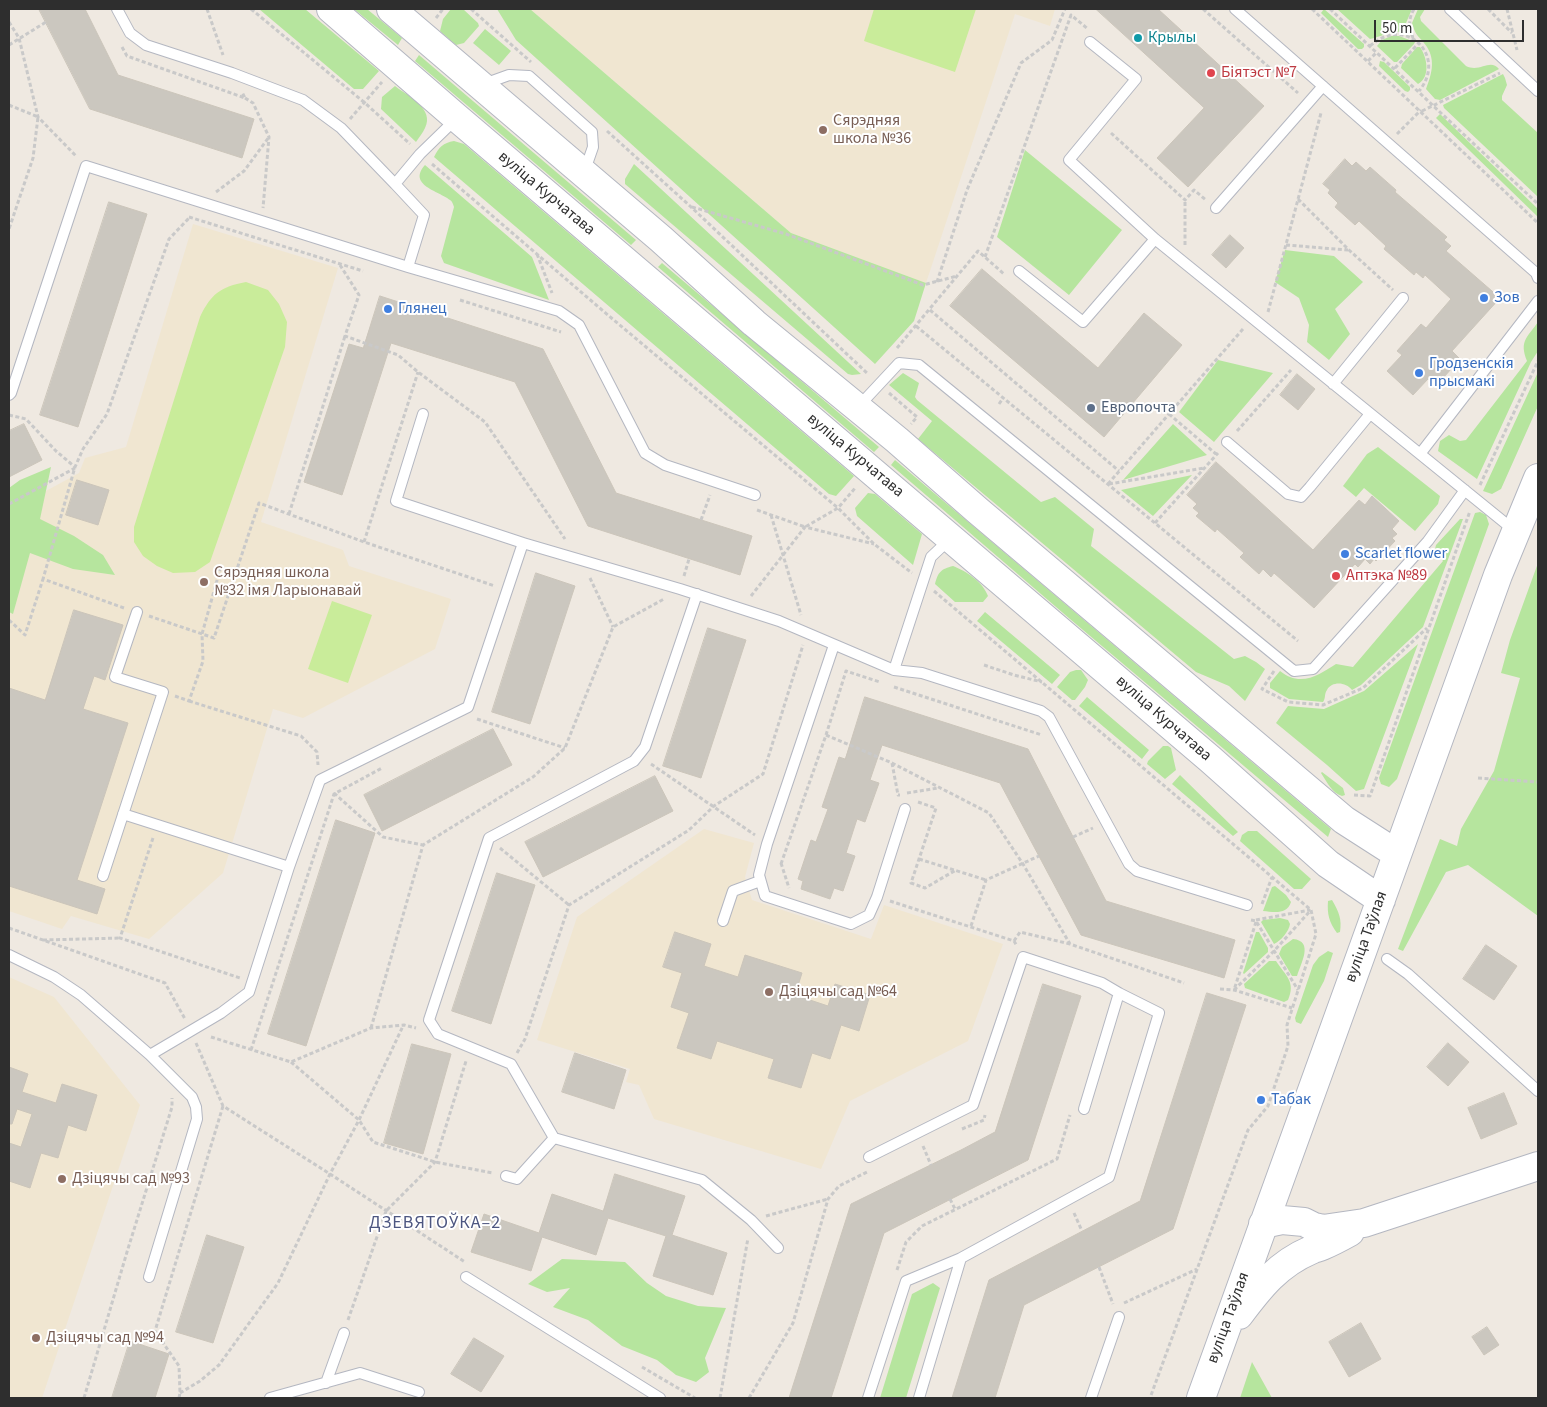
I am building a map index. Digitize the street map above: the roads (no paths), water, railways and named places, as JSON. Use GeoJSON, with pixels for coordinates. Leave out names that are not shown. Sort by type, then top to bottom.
{"type":"FeatureCollection","features":[{"type":"Feature","properties":{"kind":"main road","name":"вуліца Курчатава"},"geometry":{"type":"LineString","coordinates":[[331,9],[1202,752],[1328,864],[1381,900]]}},
{"type":"Feature","properties":{"kind":"main road"},"geometry":{"type":"LineString","coordinates":[[391,9],[661,239],[754,323],[858,408],[1344,820],[1397,854]]}},
{"type":"Feature","properties":{"kind":"main road"},"geometry":{"type":"LineString","coordinates":[[634,268],[661,239]]}},
{"type":"Feature","properties":{"kind":"main road","name":"вуліца Таўлая"},"geometry":{"type":"LineString","coordinates":[[1201,1398],[1498,576],[1538,478]]}},
{"type":"Feature","properties":{"kind":"main road"},"geometry":{"type":"LineString","coordinates":[[1292,1144],[1293,1194],[1296,1208],[1304,1222]]}},
{"type":"Feature","properties":{"kind":"main road"},"geometry":{"type":"LineString","coordinates":[[1221,1341],[1257,1290],[1268,1278],[1285,1264],[1312,1249],[1339,1238],[1364,1224],[1538,1166]]}},
{"type":"Feature","properties":{"kind":"main road"},"geometry":{"type":"LineString","coordinates":[[1312,1249],[1291,1248],[1275,1238],[1263,1224],[1282,1220],[1304,1222],[1323,1229],[1364,1224]]}},
{"type":"Feature","properties":{"kind":"lane"},"geometry":{"type":"LineString","coordinates":[[118,9],[130,32],[146,45],[232,73],[303,100],[341,128],[424,215],[408,267]]}},
{"type":"Feature","properties":{"kind":"lane"},"geometry":{"type":"LineString","coordinates":[[1235,9],[1536,273],[1538,278]]}},
{"type":"Feature","properties":{"kind":"lane"},"geometry":{"type":"LineString","coordinates":[[1450,9],[1538,91]]}},
{"type":"Feature","properties":{"kind":"lane"},"geometry":{"type":"LineString","coordinates":[[1092,38],[1136,79],[1069,160],[1155,239],[1516,532]]}},
{"type":"Feature","properties":{"kind":"lane"},"geometry":{"type":"LineString","coordinates":[[480,85],[508,75],[529,76],[592,132],[593,147],[584,174]]}},
{"type":"Feature","properties":{"kind":"lane"},"geometry":{"type":"LineString","coordinates":[[1216,208],[1323,86]]}},
{"type":"Feature","properties":{"kind":"lane"},"geometry":{"type":"LineString","coordinates":[[395,184],[420,154],[457,118]]}},
{"type":"Feature","properties":{"kind":"lane"},"geometry":{"type":"LineString","coordinates":[[9,394],[11,393],[86,166],[408,267],[559,311],[580,325],[645,454],[665,464],[754,495]]}},
{"type":"Feature","properties":{"kind":"lane"},"geometry":{"type":"LineString","coordinates":[[1020,270],[1083,322],[1155,239]]}},
{"type":"Feature","properties":{"kind":"lane"},"geometry":{"type":"LineString","coordinates":[[1333,384],[1403,298]]}},
{"type":"Feature","properties":{"kind":"lane"},"geometry":{"type":"LineString","coordinates":[[1420,454],[1538,301]]}},
{"type":"Feature","properties":{"kind":"lane"},"geometry":{"type":"LineString","coordinates":[[858,408],[899,363],[919,365],[1294,671],[1313,669],[1428,541],[1465,490]]}},
{"type":"Feature","properties":{"kind":"lane"},"geometry":{"type":"LineString","coordinates":[[422,414],[396,501],[523,544],[741,608],[779,621],[894,670],[922,674],[1041,711],[1049,717],[1129,864],[1137,872],[1247,905]]}},
{"type":"Feature","properties":{"kind":"lane"},"geometry":{"type":"LineString","coordinates":[[1227,442],[1288,494],[1301,497],[1370,414]]}},
{"type":"Feature","properties":{"kind":"lane"},"geometry":{"type":"LineString","coordinates":[[894,670],[931,557],[950,538]]}},
{"type":"Feature","properties":{"kind":"lane"},"geometry":{"type":"LineString","coordinates":[[150,1055],[222,1013],[249,992],[288,866],[320,780],[468,707],[523,544]]}},
{"type":"Feature","properties":{"kind":"lane"},"geometry":{"type":"LineString","coordinates":[[697,594],[645,747],[634,761],[489,838],[429,1020],[438,1034],[510,1064],[554,1138],[702,1180],[751,1220],[778,1248]]}},
{"type":"Feature","properties":{"kind":"lane"},"geometry":{"type":"LineString","coordinates":[[103,876],[163,692],[116,677],[136,612]]}},
{"type":"Feature","properties":{"kind":"lane"},"geometry":{"type":"LineString","coordinates":[[834,645],[767,844],[759,875],[765,896],[851,924],[870,915],[905,809]]}},
{"type":"Feature","properties":{"kind":"lane"},"geometry":{"type":"LineString","coordinates":[[123,814],[288,866]]}},
{"type":"Feature","properties":{"kind":"lane"},"geometry":{"type":"LineString","coordinates":[[723,921],[733,891],[760,881]]}},
{"type":"Feature","properties":{"kind":"lane"},"geometry":{"type":"LineString","coordinates":[[9,954],[81,995],[150,1055],[192,1097],[198,1119],[149,1277]]}},
{"type":"Feature","properties":{"kind":"lane"},"geometry":{"type":"LineString","coordinates":[[868,1156],[973,1105],[1023,957],[1102,983],[1159,1013],[1109,1177],[961,1258],[906,1281],[868,1398]]}},
{"type":"Feature","properties":{"kind":"lane"},"geometry":{"type":"LineString","coordinates":[[1387,959],[1408,974],[1538,1091]]}},
{"type":"Feature","properties":{"kind":"lane"},"geometry":{"type":"LineString","coordinates":[[1084,1109],[1118,993]]}},
{"type":"Feature","properties":{"kind":"lane"},"geometry":{"type":"LineString","coordinates":[[506,1176],[517,1179],[554,1138]]}},
{"type":"Feature","properties":{"kind":"lane"},"geometry":{"type":"LineString","coordinates":[[919,1398],[961,1258]]}},
{"type":"Feature","properties":{"kind":"lane"},"geometry":{"type":"LineString","coordinates":[[466,1277],[660,1398]]}},
{"type":"Feature","properties":{"kind":"lane"},"geometry":{"type":"LineString","coordinates":[[1091,1398],[1117,1312]]}},
{"type":"Feature","properties":{"kind":"lane"},"geometry":{"type":"LineString","coordinates":[[326,1383],[344,1333]]}},
{"type":"Feature","properties":{"kind":"lane"},"geometry":{"type":"LineString","coordinates":[[270,1398],[360,1373],[419,1392]]}},
{"type":"Feature","properties":{"kind":"place","name":"Крылы"},"geometry":{"type":"Point","coordinates":[1138,38]}},
{"type":"Feature","properties":{"kind":"place","name":"Біятэст №7"},"geometry":{"type":"Point","coordinates":[1211,73]}},
{"type":"Feature","properties":{"kind":"place","name":"Сярэдняя школа №36"},"geometry":{"type":"Point","coordinates":[823,130]}},
{"type":"Feature","properties":{"kind":"place","name":"Зов"},"geometry":{"type":"Point","coordinates":[1484,298]}},
{"type":"Feature","properties":{"kind":"place","name":"Глянец"},"geometry":{"type":"Point","coordinates":[388,309]}},
{"type":"Feature","properties":{"kind":"place","name":"Гродзенскія прысмакі"},"geometry":{"type":"Point","coordinates":[1419,373]}},
{"type":"Feature","properties":{"kind":"place","name":"Европочта"},"geometry":{"type":"Point","coordinates":[1091,408]}},
{"type":"Feature","properties":{"kind":"place","name":"Scarlet flower"},"geometry":{"type":"Point","coordinates":[1345,554]}},
{"type":"Feature","properties":{"kind":"place","name":"Аптэка №89"},"geometry":{"type":"Point","coordinates":[1336,576]}},
{"type":"Feature","properties":{"kind":"place","name":"Сярэдняя школа №32 імя Ларыонавай"},"geometry":{"type":"Point","coordinates":[204,582]}},
{"type":"Feature","properties":{"kind":"place","name":"Дзіцячы сад №64"},"geometry":{"type":"Point","coordinates":[769,992]}},
{"type":"Feature","properties":{"kind":"place","name":"Табак"},"geometry":{"type":"Point","coordinates":[1261,1100]}},
{"type":"Feature","properties":{"kind":"place","name":"Дзіцячы сад №93"},"geometry":{"type":"Point","coordinates":[62,1179]}},
{"type":"Feature","properties":{"kind":"place","name":"Дзіцячы сад №94"},"geometry":{"type":"Point","coordinates":[36,1338]}},
{"type":"Feature","properties":{"kind":"district","name":"ДЗЕВЯТОЎКА–2"},"geometry":{"type":"Point","coordinates":[435,1224]}}]}
